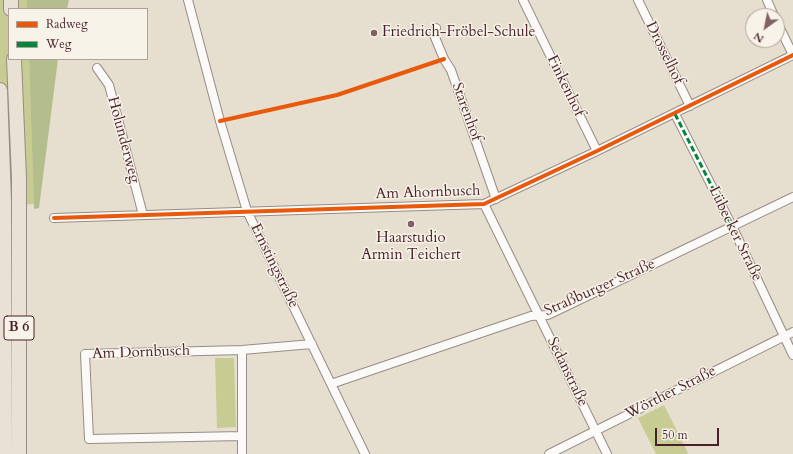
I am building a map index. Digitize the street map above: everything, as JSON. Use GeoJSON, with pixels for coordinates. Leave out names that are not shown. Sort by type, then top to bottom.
{"type":"FeatureCollection","features":[{"type":"Feature","properties":{"kind":"highway","name":"B 6"},"geometry":{"type":"LineString","coordinates":[[14,60],[18,178],[19,454]]}},
{"type":"Feature","properties":{"kind":"highway","name":"B 6"},"geometry":{"type":"LineString","coordinates":[[0,90],[4,201],[5,454]]}},
{"type":"Feature","properties":{"kind":"street","name":"Ernstingstraße"},"geometry":{"type":"LineString","coordinates":[[188,0],[220,121],[247,211],[365,454]]}},
{"type":"Feature","properties":{"kind":"street","name":"Finkenhof"},"geometry":{"type":"LineString","coordinates":[[523,0],[597,151]]}},
{"type":"Feature","properties":{"kind":"street","name":"Drosselhof"},"geometry":{"type":"LineString","coordinates":[[638,0],[690,106]]}},
{"type":"Feature","properties":{"kind":"street","name":"Starenhof"},"geometry":{"type":"LineString","coordinates":[[436,28],[434,36],[451,70],[496,199]]}},
{"type":"Feature","properties":{"kind":"street"},"geometry":{"type":"LineString","coordinates":[[785,38],[793,55]]}},
{"type":"Feature","properties":{"kind":"street","name":"Am Ahornbusch"},"geometry":{"type":"LineString","coordinates":[[54,218],[484,204],[675,114],[793,55]]}},
{"type":"Feature","properties":{"kind":"street","name":"Holunderweg"},"geometry":{"type":"LineString","coordinates":[[98,68],[109,85],[143,215]]}},
{"type":"Feature","properties":{"kind":"street","name":"Lübecker Straße"},"geometry":{"type":"LineString","coordinates":[[675,114],[732,226],[793,355]]}},
{"type":"Feature","properties":{"kind":"street","name":"Straßburger Straße"},"geometry":{"type":"LineString","coordinates":[[331,384],[531,316],[548,315],[793,197]]}},
{"type":"Feature","properties":{"kind":"street","name":"Sedanstraße"},"geometry":{"type":"LineString","coordinates":[[484,204],[607,454]]}},
{"type":"Feature","properties":{"kind":"street","name":"Wörther Straße"},"geometry":{"type":"LineString","coordinates":[[548,454],[793,332]]}},
{"type":"Feature","properties":{"kind":"street","name":"Am Dornbusch"},"geometry":{"type":"LineString","coordinates":[[242,436],[89,439],[85,354],[242,350],[312,344]]}},
{"type":"Feature","properties":{"kind":"street"},"geometry":{"type":"LineString","coordinates":[[242,350],[242,454]]}},
{"type":"Feature","properties":{"kind":"green space"},"geometry":{"type":"Polygon","coordinates":[[[0,0],[27,0],[27,8],[8,8],[8,60],[29,60],[34,204],[0,206],[0,0]]]}},
{"type":"Feature","properties":{"kind":"green space"},"geometry":{"type":"Polygon","coordinates":[[[27,0],[69,0],[67,8],[27,8],[27,0]]]}},
{"type":"Feature","properties":{"kind":"green space"},"geometry":{"type":"Polygon","coordinates":[[[29,60],[58,60],[39,208],[34,209],[29,60]]]}},
{"type":"Feature","properties":{"kind":"green space"},"geometry":{"type":"Polygon","coordinates":[[[215,358],[234,358],[236,427],[217,428],[215,358]]]}},
{"type":"Feature","properties":{"kind":"green space"},"geometry":{"type":"Polygon","coordinates":[[[664,405],[688,453],[687,454],[656,454],[638,418],[664,405]]]}},
{"type":"Feature","properties":{"kind":"marked path"},"geometry":{"type":"LineString","coordinates":[[675,114],[732,226]]}},
{"type":"Feature","properties":{"kind":"cycle path"},"geometry":{"type":"LineString","coordinates":[[54,218],[484,204],[597,151],[793,55]]}},
{"type":"Feature","properties":{"kind":"cycle path"},"geometry":{"type":"LineString","coordinates":[[220,121],[337,95],[444,59]]}},
{"type":"Feature","properties":{"kind":"place","name":"Friedrich-Fröbel-Schule"},"geometry":{"type":"Point","coordinates":[374,33]}},
{"type":"Feature","properties":{"kind":"place","name":"Haarstudio Armin Teichert"},"geometry":{"type":"Point","coordinates":[411,224]}}]}
